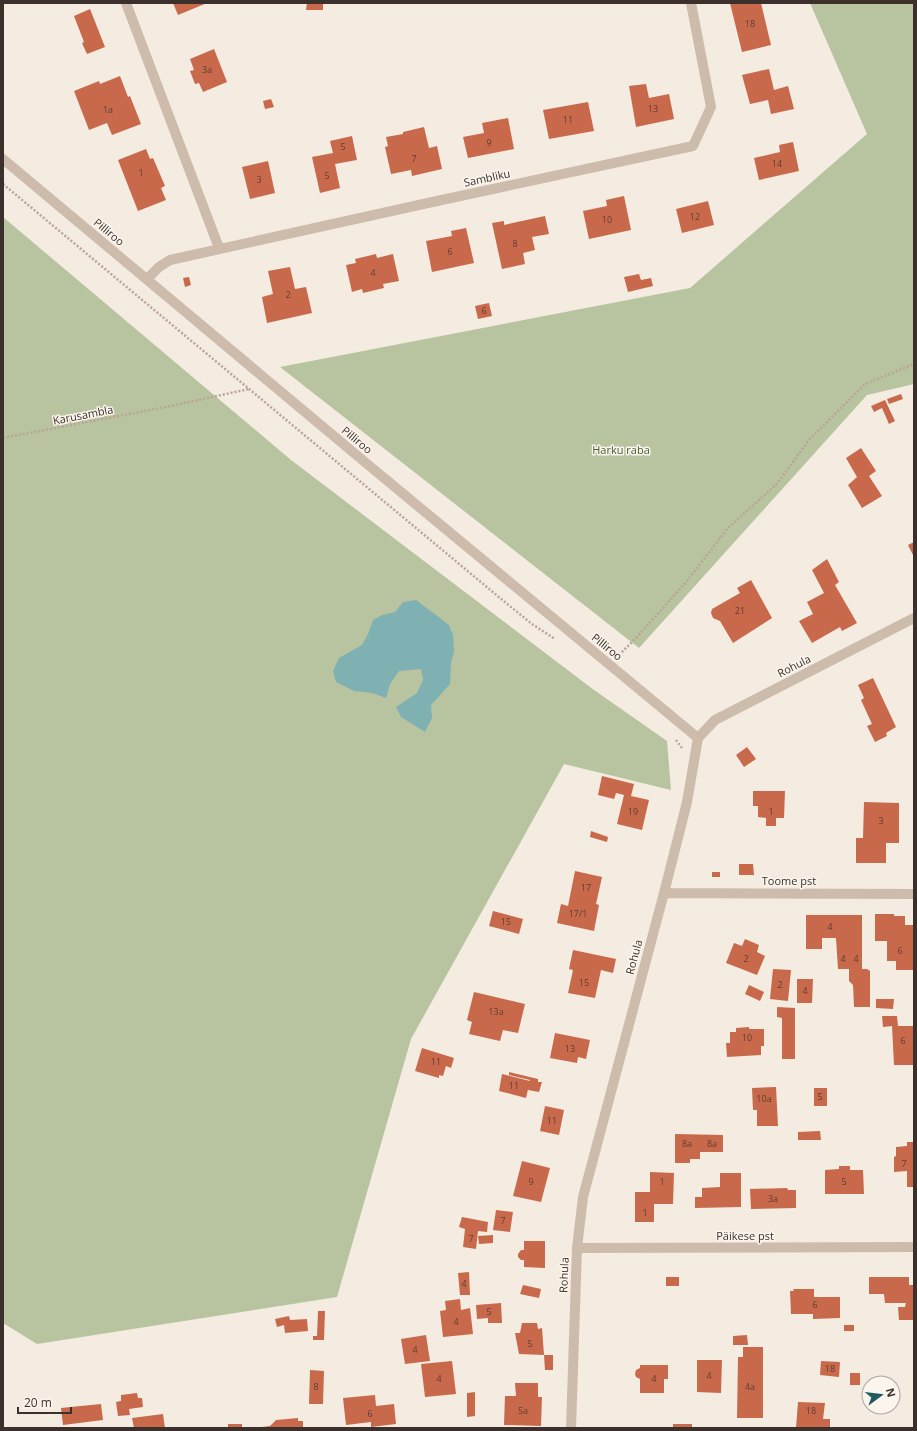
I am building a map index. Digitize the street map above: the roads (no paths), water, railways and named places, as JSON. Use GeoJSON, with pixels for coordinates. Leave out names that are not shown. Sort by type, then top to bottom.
{"type":"FeatureCollection","features":[{"type":"Feature","properties":{"kind":"street"},"geometry":{"type":"LineString","coordinates":[[126,3],[220,248]]}},
{"type":"Feature","properties":{"kind":"street","name":"Sambliku"},"geometry":{"type":"LineString","coordinates":[[146,279],[159,267],[170,260],[693,146],[711,106],[691,3]]}},
{"type":"Feature","properties":{"kind":"street","name":"Pilliroo"},"geometry":{"type":"LineString","coordinates":[[3,159],[698,738]]}},
{"type":"Feature","properties":{"kind":"street","name":"Rohula"},"geometry":{"type":"LineString","coordinates":[[571,1428],[577,1248],[583,1197],[687,802],[698,738],[715,720],[914,618]]}},
{"type":"Feature","properties":{"kind":"street","name":"Toome pst"},"geometry":{"type":"LineString","coordinates":[[664,893],[914,894]]}},
{"type":"Feature","properties":{"kind":"street","name":"Päikese pst"},"geometry":{"type":"LineString","coordinates":[[577,1248],[914,1247]]}},
{"type":"Feature","properties":{"kind":"water"},"geometry":{"type":"Polygon","coordinates":[[[416,600],[449,625],[453,635],[454,652],[451,663],[450,684],[431,705],[432,718],[425,732],[401,717],[396,707],[417,693],[423,680],[421,669],[399,671],[390,684],[386,698],[372,693],[354,691],[336,682],[333,671],[339,658],[362,645],[373,620],[382,615],[395,612],[403,602],[416,600]]]}},
{"type":"Feature","properties":{"kind":"park label","name":"Harku raba"},"geometry":{"type":"Point","coordinates":[621,450]}}]}
